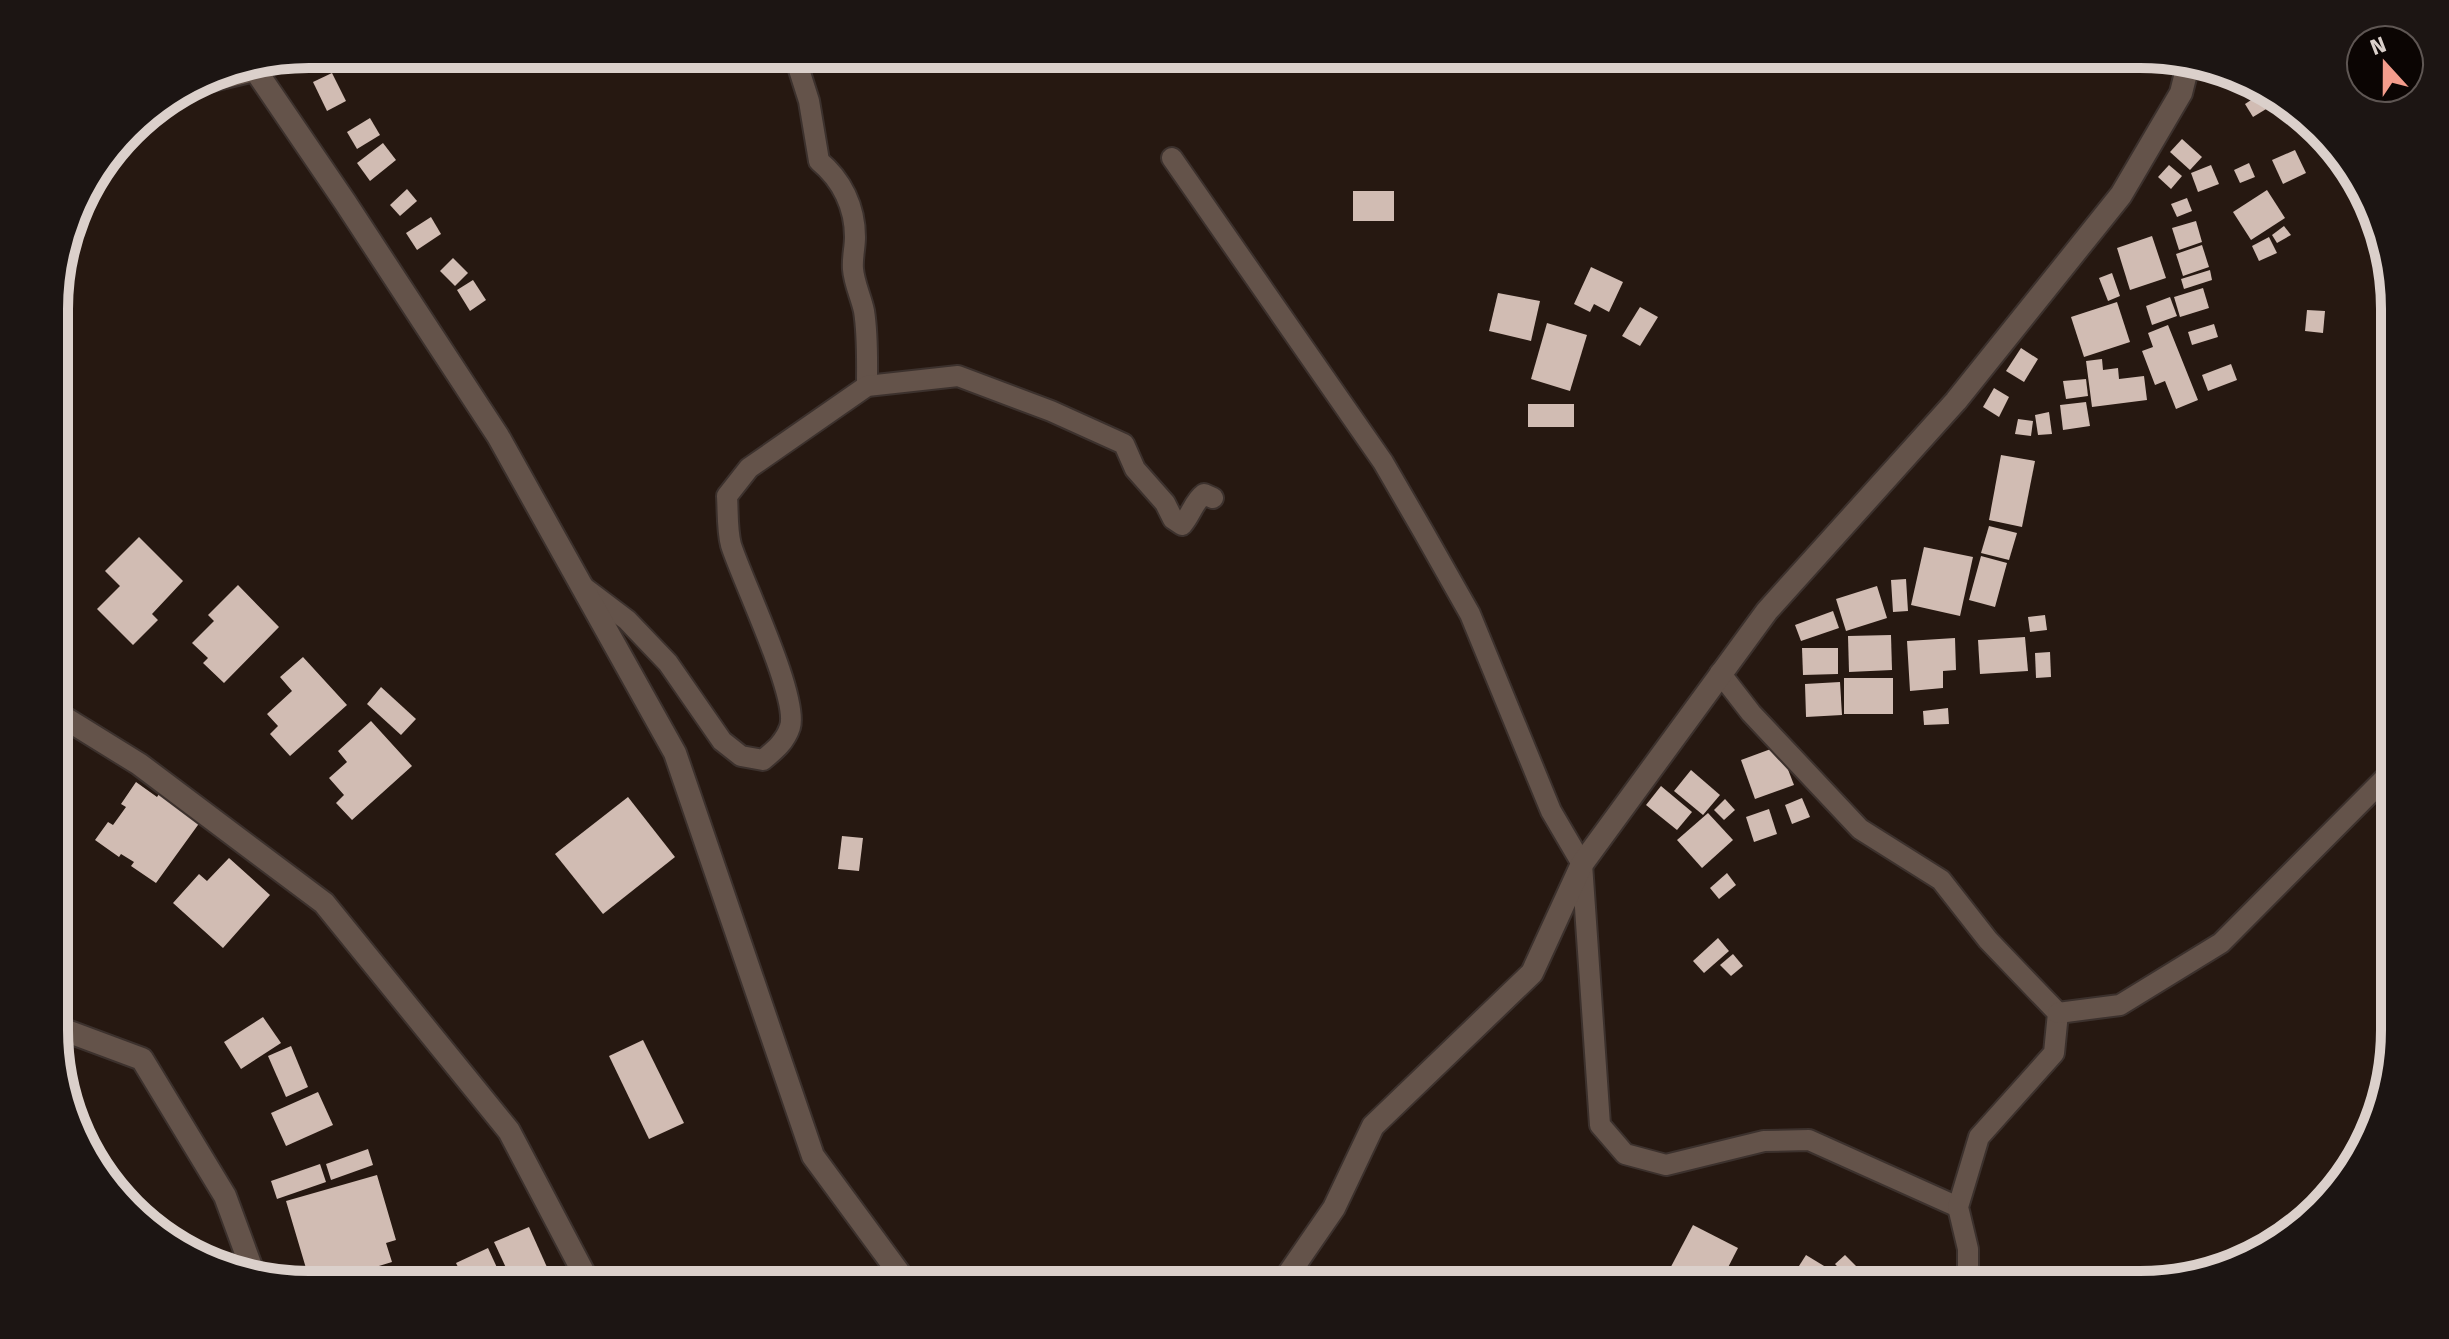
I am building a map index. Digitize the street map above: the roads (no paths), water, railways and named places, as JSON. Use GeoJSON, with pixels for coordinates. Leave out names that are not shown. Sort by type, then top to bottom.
{"type":"FeatureCollection","features":[{"type":"Feature","properties":{"kind":"street"},"geometry":{"type":"LineString","coordinates":[[1291,1270],[1334,1208],[1373,1126],[1532,973],[1582,864],[1767,611],[1956,401],[2121,195],[2181,93],[2186,73]]}},
{"type":"Feature","properties":{"kind":"street"},"geometry":{"type":"LineString","coordinates":[[255,75],[345,202],[498,436],[675,753],[813,1156],[897,1271]]}},
{"type":"Feature","properties":{"kind":"street"},"geometry":{"type":"LineString","coordinates":[[68,720],[139,764],[324,903],[509,1131],[583,1271]]}},
{"type":"Feature","properties":{"kind":"street"},"geometry":{"type":"LineString","coordinates":[[68,1032],[142,1059],[225,1196],[250,1264]]}},
{"type":"Feature","properties":{"kind":"lane"},"geometry":{"type":"LineString","coordinates":[[799,69],[809,101],[819,161],[833,173],[845,193],[851,212],[855,234],[853,270],[867,339],[867,386]]}},
{"type":"Feature","properties":{"kind":"lane"},"geometry":{"type":"LineString","coordinates":[[1172,158],[1391,475],[1470,614],[1551,811],[1582,864],[1600,1125],[1625,1154],[1666,1165],[1764,1141],[1809,1140],[1958,1207]]}},
{"type":"Feature","properties":{"kind":"lane"},"geometry":{"type":"LineString","coordinates":[[582,586],[627,620],[668,663],[722,741],[741,756],[763,760],[780,746],[791,724],[786,693],[730,542],[727,496],[749,468],[867,386],[958,376],[1051,411],[1124,444],[1135,469],[1165,503],[1173,519],[1182,525],[1198,498],[1204,494],[1213,498]]}},
{"type":"Feature","properties":{"kind":"lane"},"geometry":{"type":"LineString","coordinates":[[1720,673],[1751,713],[1860,829],[1941,880],[1988,940],[2058,1013],[2054,1053],[1979,1137],[1958,1207],[1968,1249],[1968,1270]]}},
{"type":"Feature","properties":{"kind":"lane"},"geometry":{"type":"LineString","coordinates":[[2058,1013],[2120,1005],[2221,943],[2381,782]]}}]}
